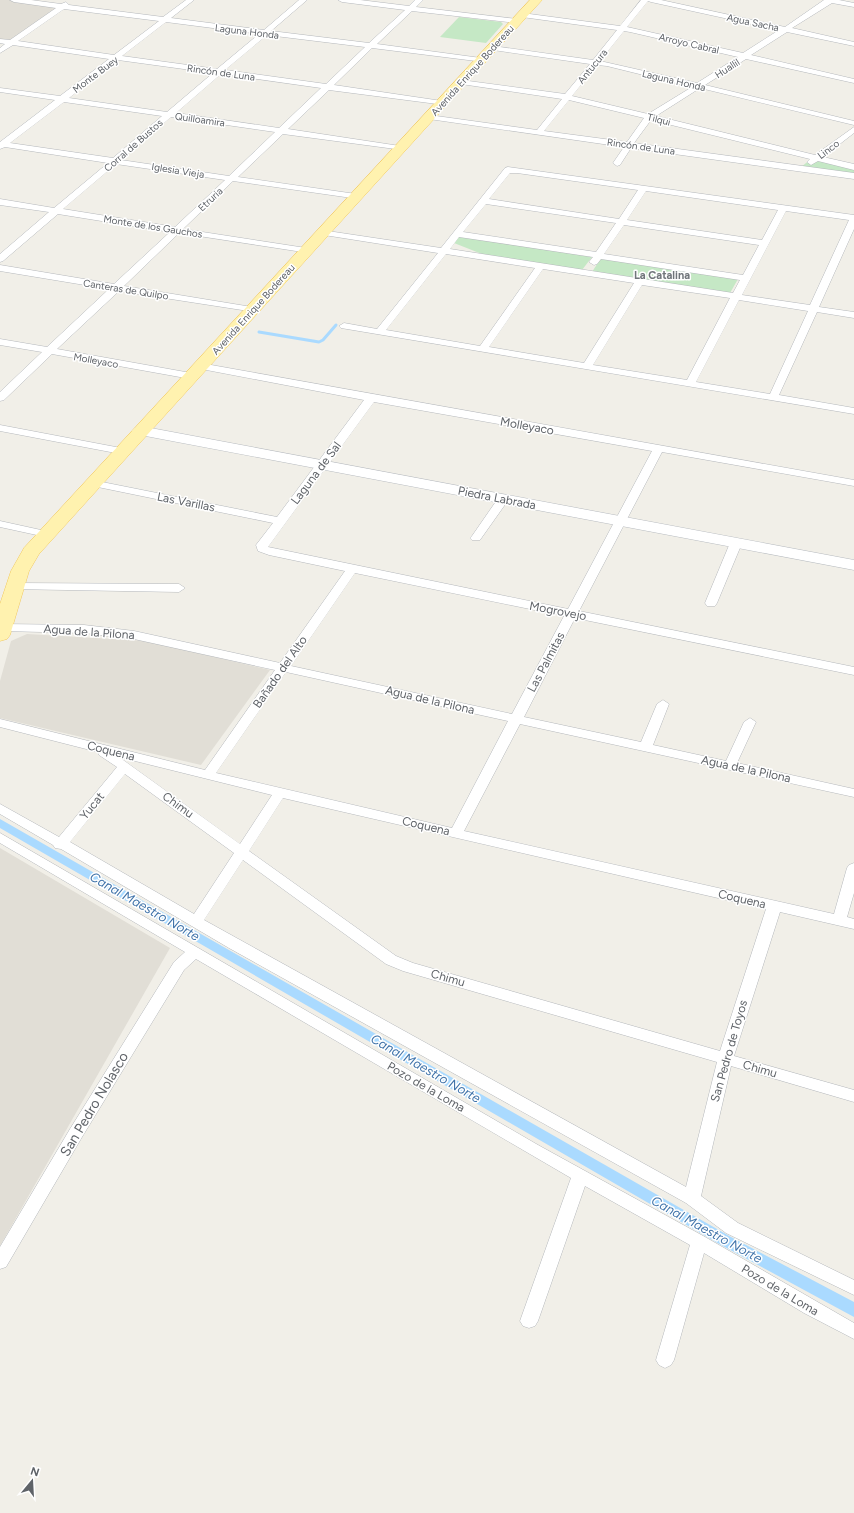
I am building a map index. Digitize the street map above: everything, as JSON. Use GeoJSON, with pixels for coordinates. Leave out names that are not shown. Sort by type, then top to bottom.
{"type":"FeatureCollection","features":[{"type":"Feature","properties":{"kind":"main road","name":"Avenida Enrique Bodereau"},"geometry":{"type":"LineString","coordinates":[[1,631],[14,587],[25,561],[46,534],[536,0]]}},
{"type":"Feature","properties":{"kind":"main road","name":"Piedra Labrada"},"geometry":{"type":"LineString","coordinates":[[140,431],[854,565]]}},
{"type":"Feature","properties":{"kind":"street","name":"Laguna Honda"},"geometry":{"type":"LineString","coordinates":[[14,0],[481,60]]}},
{"type":"Feature","properties":{"kind":"street"},"geometry":{"type":"LineString","coordinates":[[0,51],[72,0]]}},
{"type":"Feature","properties":{"kind":"street","name":"Monte Buey"},"geometry":{"type":"LineString","coordinates":[[1,145],[117,58],[190,0]]}},
{"type":"Feature","properties":{"kind":"street","name":"Corral de Bustos"},"geometry":{"type":"LineString","coordinates":[[0,259],[221,72],[303,0]]}},
{"type":"Feature","properties":{"kind":"street","name":"Arroyo Cabral"},"geometry":{"type":"LineString","coordinates":[[342,0],[410,8],[623,28],[854,81]]}},
{"type":"Feature","properties":{"kind":"street","name":"Etruria"},"geometry":{"type":"LineString","coordinates":[[0,398],[231,178],[283,131],[419,0]]}},
{"type":"Feature","properties":{"kind":"street","name":"Antucura"},"geometry":{"type":"LineString","coordinates":[[539,132],[645,0]]}},
{"type":"Feature","properties":{"kind":"street","name":"Agua Sacha"},"geometry":{"type":"LineString","coordinates":[[651,0],[854,40]]}},
{"type":"Feature","properties":{"kind":"street","name":"Agua Sacha"},"geometry":{"type":"LineString","coordinates":[[671,0],[854,44]]}},
{"type":"Feature","properties":{"kind":"street"},"geometry":{"type":"LineString","coordinates":[[830,0],[854,6]]}},
{"type":"Feature","properties":{"kind":"street","name":"Huallil"},"geometry":{"type":"LineString","coordinates":[[617,163],[644,122],[650,117],[830,0]]}},
{"type":"Feature","properties":{"kind":"street","name":"Rincón de Luna"},"geometry":{"type":"LineString","coordinates":[[0,41],[442,103]]}},
{"type":"Feature","properties":{"kind":"street","name":"Laguna Honda"},"geometry":{"type":"LineString","coordinates":[[493,48],[595,62],[854,123]]}},
{"type":"Feature","properties":{"kind":"street","name":"Tilqui"},"geometry":{"type":"LineString","coordinates":[[461,82],[567,97],[854,167]]}},
{"type":"Feature","properties":{"kind":"street","name":"Quilloamira"},"geometry":{"type":"LineString","coordinates":[[0,90],[400,148]]}},
{"type":"Feature","properties":{"kind":"street","name":"Rincón de Luna"},"geometry":{"type":"LineString","coordinates":[[429,117],[854,176]]}},
{"type":"Feature","properties":{"kind":"street","name":"Linco"},"geometry":{"type":"LineString","coordinates":[[802,169],[854,129]]}},
{"type":"Feature","properties":{"kind":"street","name":"Iglesia Vieja"},"geometry":{"type":"LineString","coordinates":[[1,145],[356,197]]}},
{"type":"Feature","properties":{"kind":"street"},"geometry":{"type":"LineString","coordinates":[[379,332],[506,172],[510,170],[854,218],[773,398]]}},
{"type":"Feature","properties":{"kind":"street"},"geometry":{"type":"LineString","coordinates":[[586,273],[644,188]]}},
{"type":"Feature","properties":{"kind":"street"},"geometry":{"type":"LineString","coordinates":[[484,201],[764,243]]}},
{"type":"Feature","properties":{"kind":"street","name":"Monte de los Gauchos"},"geometry":{"type":"LineString","coordinates":[[0,202],[306,251]]}},
{"type":"Feature","properties":{"kind":"street"},"geometry":{"type":"LineString","coordinates":[[690,384],[783,208]]}},
{"type":"Feature","properties":{"kind":"street"},"geometry":{"type":"LineString","coordinates":[[327,228],[447,247],[481,256],[541,266],[854,315]]}},
{"type":"Feature","properties":{"kind":"street"},"geometry":{"type":"LineString","coordinates":[[457,234],[745,278]]}},
{"type":"Feature","properties":{"kind":"street"},"geometry":{"type":"LineString","coordinates":[[483,349],[541,266]]}},
{"type":"Feature","properties":{"kind":"street","name":"Canteras de Quilpo"},"geometry":{"type":"LineString","coordinates":[[0,268],[252,310]]}},
{"type":"Feature","properties":{"kind":"street"},"geometry":{"type":"LineString","coordinates":[[587,367],[640,281]]}},
{"type":"Feature","properties":{"kind":"street"},"geometry":{"type":"LineString","coordinates":[[344,326],[854,411]]}},
{"type":"Feature","properties":{"kind":"street","name":"Molleyaco"},"geometry":{"type":"LineString","coordinates":[[0,342],[49,351],[196,371],[371,398],[854,483]]}},
{"type":"Feature","properties":{"kind":"street","name":"Laguna de Sal"},"geometry":{"type":"LineString","coordinates":[[262,549],[262,545],[371,398]]}},
{"type":"Feature","properties":{"kind":"street"},"geometry":{"type":"LineString","coordinates":[[0,428],[121,451]]}},
{"type":"Feature","properties":{"kind":"street","name":"Las Palmitas"},"geometry":{"type":"LineString","coordinates":[[456,833],[658,449]]}},
{"type":"Feature","properties":{"kind":"street","name":"Las Varillas"},"geometry":{"type":"LineString","coordinates":[[92,483],[280,521]]}},
{"type":"Feature","properties":{"kind":"street"},"geometry":{"type":"LineString","coordinates":[[476,538],[502,499]]}},
{"type":"Feature","properties":{"kind":"street"},"geometry":{"type":"LineString","coordinates":[[0,524],[46,534]]}},
{"type":"Feature","properties":{"kind":"street"},"geometry":{"type":"LineString","coordinates":[[711,603],[736,543]]}},
{"type":"Feature","properties":{"kind":"street","name":"Mogrovejo"},"geometry":{"type":"LineString","coordinates":[[262,549],[269,552],[854,671]]}},
{"type":"Feature","properties":{"kind":"street","name":"Bañado del Alto"},"geometry":{"type":"LineString","coordinates":[[208,775],[352,569]]}},
{"type":"Feature","properties":{"kind":"street"},"geometry":{"type":"LineString","coordinates":[[14,587],[179,588]]}},
{"type":"Feature","properties":{"kind":"street","name":"Agua de la Pilona"},"geometry":{"type":"LineString","coordinates":[[1,631],[114,632],[284,667],[854,793]]}},
{"type":"Feature","properties":{"kind":"street"},"geometry":{"type":"LineString","coordinates":[[646,747],[663,704]]}},
{"type":"Feature","properties":{"kind":"street"},"geometry":{"type":"LineString","coordinates":[[730,766],[750,722]]}},
{"type":"Feature","properties":{"kind":"street","name":"Coquena"},"geometry":{"type":"LineString","coordinates":[[0,723],[280,793],[774,907],[854,924]]}},
{"type":"Feature","properties":{"kind":"street","name":"Chimu"},"geometry":{"type":"LineString","coordinates":[[98,748],[391,960],[408,967],[854,1096]]}},
{"type":"Feature","properties":{"kind":"street","name":"Yucat"},"geometry":{"type":"LineString","coordinates":[[60,845],[124,767]]}},
{"type":"Feature","properties":{"kind":"street"},"geometry":{"type":"LineString","coordinates":[[196,922],[280,793]]}},
{"type":"Feature","properties":{"kind":"street"},"geometry":{"type":"LineString","coordinates":[[0,808],[60,845],[196,922],[692,1198],[732,1228],[854,1288]]}},
{"type":"Feature","properties":{"kind":"street","name":"Pozo de la Loma"},"geometry":{"type":"LineString","coordinates":[[0,838],[580,1176],[699,1242],[810,1308],[854,1332]]}},
{"type":"Feature","properties":{"kind":"street"},"geometry":{"type":"LineString","coordinates":[[839,921],[854,868]]}},
{"type":"Feature","properties":{"kind":"street","name":"San Pedro de Toyos"},"geometry":{"type":"LineString","coordinates":[[692,1198],[725,1059],[774,907]]}},
{"type":"Feature","properties":{"kind":"street","name":"San Pedro Nolasco"},"geometry":{"type":"LineString","coordinates":[[0,1262],[76,1133],[179,966],[195,951]]}},
{"type":"Feature","properties":{"kind":"street"},"geometry":{"type":"LineString","coordinates":[[529,1321],[580,1176]]}},
{"type":"Feature","properties":{"kind":"street"},"geometry":{"type":"LineString","coordinates":[[665,1360],[699,1242]]}},
{"type":"Feature","properties":{"kind":"shaded area"},"geometry":{"type":"Polygon","coordinates":[[[0,0],[12,0],[59,7],[9,42],[0,40],[0,0]]]}},
{"type":"Feature","properties":{"kind":"shaded area"},"geometry":{"type":"Polygon","coordinates":[[[27,634],[146,641],[270,670],[201,765],[0,718],[0,681],[11,641],[27,634]]]}},
{"type":"Feature","properties":{"kind":"shaded area"},"geometry":{"type":"Polygon","coordinates":[[[0,848],[170,948],[0,1246],[0,848]]]}},
{"type":"Feature","properties":{"kind":"green space"},"geometry":{"type":"Polygon","coordinates":[[[459,17],[501,22],[503,24],[486,43],[440,37],[459,17]]]}},
{"type":"Feature","properties":{"kind":"green space"},"geometry":{"type":"Polygon","coordinates":[[[812,158],[854,168],[854,176],[800,168],[812,158]]]}},
{"type":"Feature","properties":{"kind":"green space"},"geometry":{"type":"Polygon","coordinates":[[[459,236],[592,257],[582,270],[487,256],[454,243],[459,236]]]}},
{"type":"Feature","properties":{"kind":"green space"},"geometry":{"type":"Polygon","coordinates":[[[601,258],[738,279],[730,293],[592,272],[601,258]]]}},
{"type":"Feature","properties":{"kind":"waterway"},"geometry":{"type":"LineString","coordinates":[[259,332],[319,342],[323,340],[336,325]]}},
{"type":"Feature","properties":{"kind":"waterway","name":"Canal Maestro Norte"},"geometry":{"type":"LineString","coordinates":[[0,823],[726,1241],[854,1310]]}},
{"type":"Feature","properties":{"kind":"district","name":"La Catalina"},"geometry":{"type":"Point","coordinates":[662,275]}}]}
